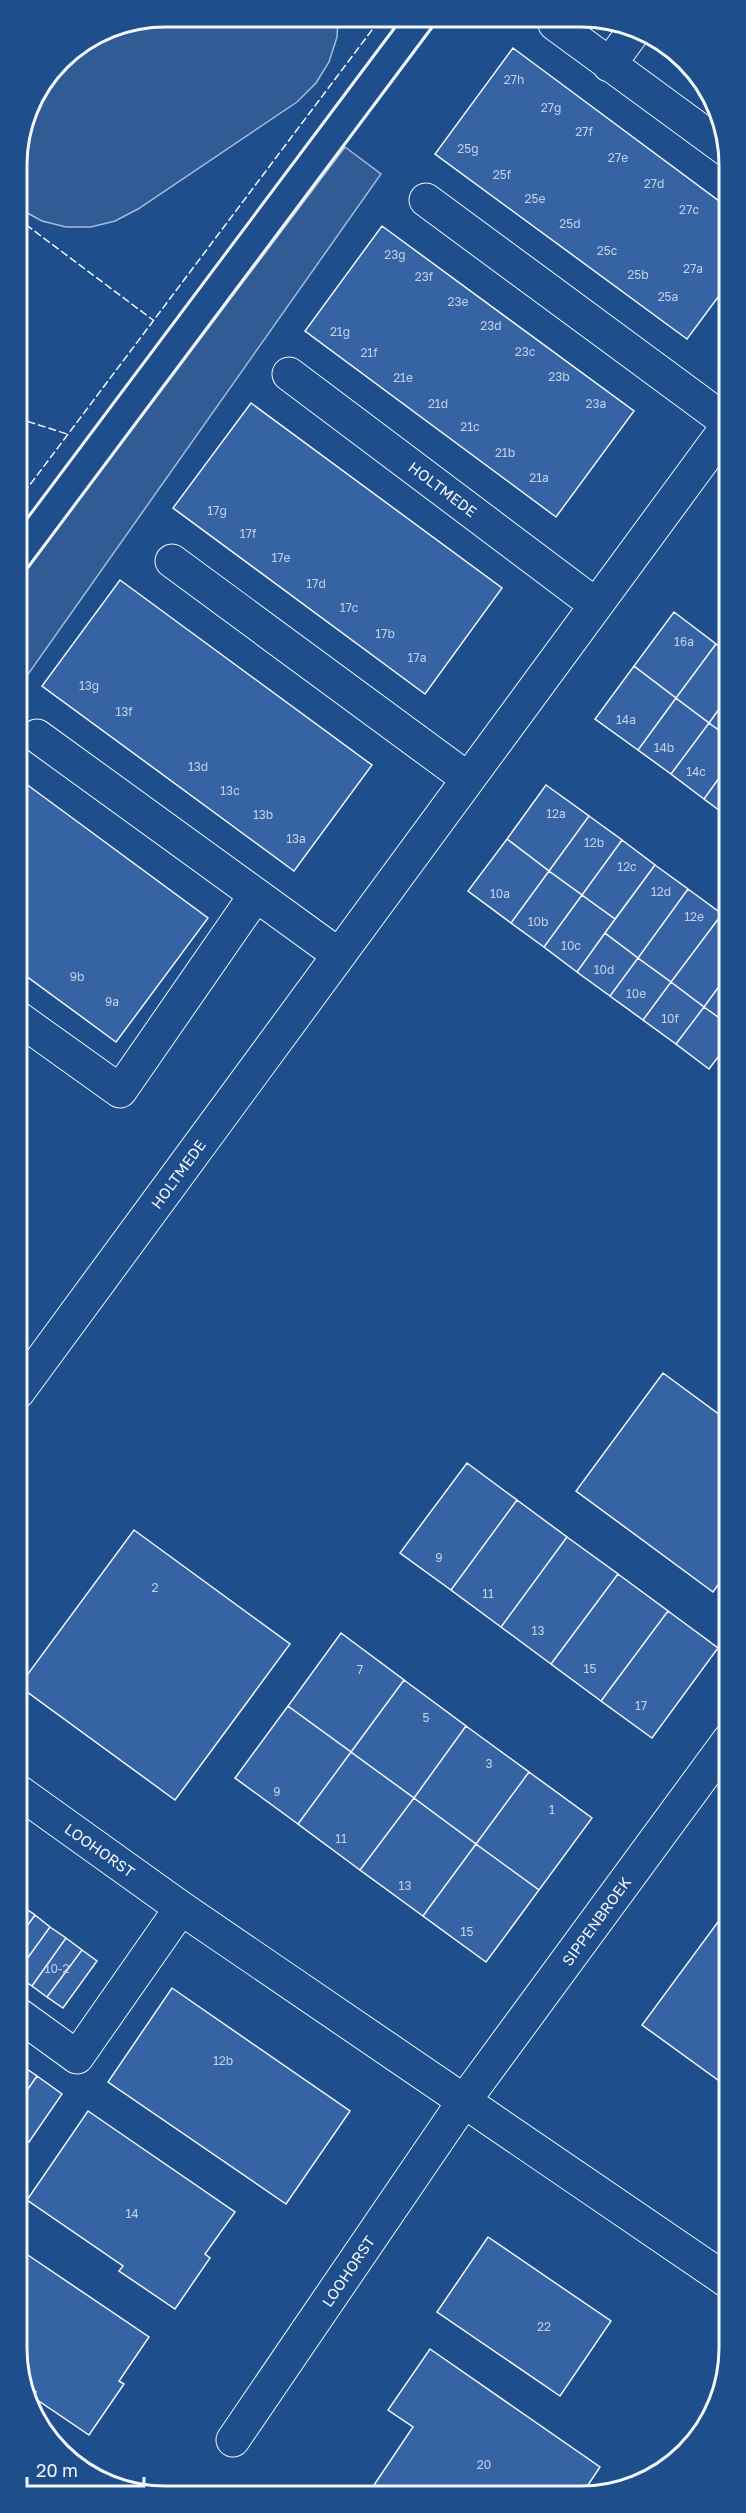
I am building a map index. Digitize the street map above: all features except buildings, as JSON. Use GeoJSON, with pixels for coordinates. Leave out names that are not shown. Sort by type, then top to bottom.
{"type":"FeatureCollection","features":[{"type":"Feature","properties":{"kind":"street"},"geometry":{"type":"LineString","coordinates":[[559,27],[717,143]]}},
{"type":"Feature","properties":{"kind":"street"},"geometry":{"type":"LineString","coordinates":[[609,65],[630,36]]}},
{"type":"Feature","properties":{"kind":"street","name":"HOLTMEDE"},"geometry":{"type":"LineString","coordinates":[[426,200],[719,419]]}},
{"type":"Feature","properties":{"kind":"street","name":"HOLTMEDE"},"geometry":{"type":"LineString","coordinates":[[290,374],[596,605]]}},
{"type":"Feature","properties":{"kind":"street","name":"HOLTMEDE"},"geometry":{"type":"LineString","coordinates":[[27,1380],[719,436]]}},
{"type":"Feature","properties":{"kind":"street"},"geometry":{"type":"LineString","coordinates":[[172,561],[468,779]]}},
{"type":"Feature","properties":{"kind":"street"},"geometry":{"type":"LineString","coordinates":[[38,736],[339,955]]}},
{"type":"Feature","properties":{"kind":"street"},"geometry":{"type":"LineString","coordinates":[[27,1025],[120,1092],[255,896]]}},
{"type":"Feature","properties":{"kind":"street","name":"SIPPENBROEK"},"geometry":{"type":"LineString","coordinates":[[464,2102],[719,1754]]}},
{"type":"Feature","properties":{"kind":"street","name":"LOOHORST"},"geometry":{"type":"LineString","coordinates":[[27,1798],[181,1908],[719,2275]]}},
{"type":"Feature","properties":{"kind":"street"},"geometry":{"type":"LineString","coordinates":[[27,2021],[77,2057],[181,1908]]}},
{"type":"Feature","properties":{"kind":"street","name":"LOOHORST"},"geometry":{"type":"LineString","coordinates":[[233,2440],[464,2102]]}},
{"type":"Feature","properties":{"kind":"shaded area"},"geometry":{"type":"Polygon","coordinates":[[[156,27],[338,27],[337,37],[329,62],[316,83],[297,102],[138,209],[115,221],[91,227],[66,227],[42,221],[27,213],[27,156],[32,130],[41,104],[50,89],[61,74],[89,50],[112,38],[156,27]]]}},
{"type":"Feature","properties":{"kind":"shaded area"},"geometry":{"type":"Polygon","coordinates":[[[345,147],[381,174],[27,676],[27,569],[345,147]]]}},
{"type":"Feature","properties":{"kind":"fence"},"geometry":{"type":"LineString","coordinates":[[27,489],[374,27]]}},
{"type":"Feature","properties":{"kind":"fence"},"geometry":{"type":"LineString","coordinates":[[27,226],[153,320]]}},
{"type":"Feature","properties":{"kind":"fence"},"geometry":{"type":"LineString","coordinates":[[27,421],[67,434]]}},
{"type":"Feature","properties":{"kind":"wall"},"geometry":{"type":"LineString","coordinates":[[27,519],[395,27]]}},
{"type":"Feature","properties":{"kind":"wall"},"geometry":{"type":"LineString","coordinates":[[27,569],[432,27]]}}]}
